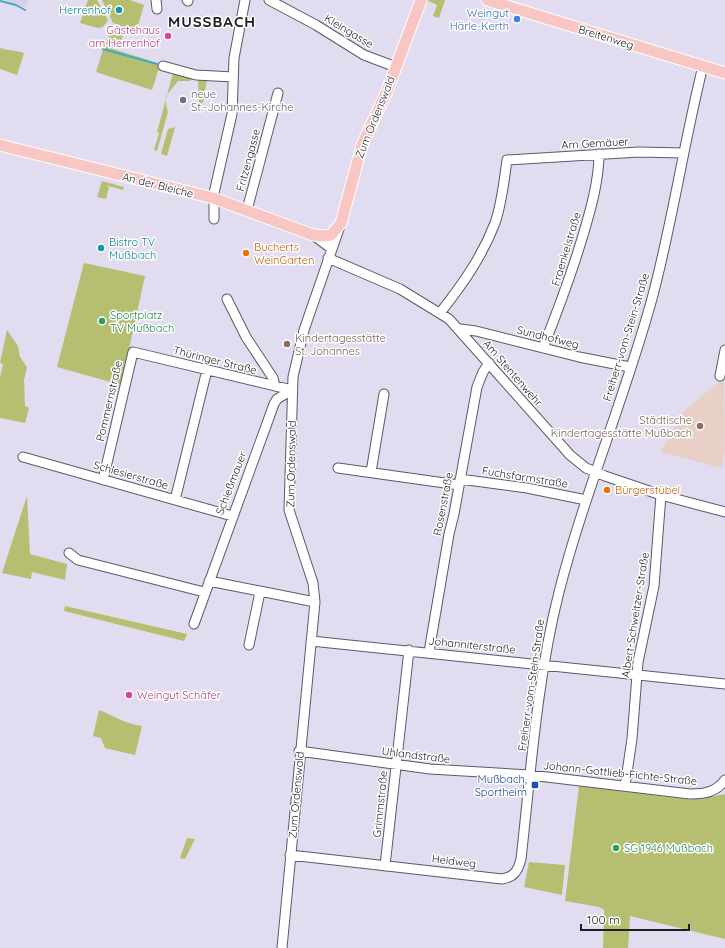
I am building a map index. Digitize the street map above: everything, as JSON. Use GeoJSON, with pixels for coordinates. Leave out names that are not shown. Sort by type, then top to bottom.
{"type":"FeatureCollection","features":[{"type":"Feature","properties":{"kind":"main road","name":"Zum Ordenswald"},"geometry":{"type":"LineString","coordinates":[[341,223],[362,144],[396,68],[421,0]]}},
{"type":"Feature","properties":{"kind":"main road","name":"Breitenweg"},"geometry":{"type":"LineString","coordinates":[[487,0],[725,72]]}},
{"type":"Feature","properties":{"kind":"main road","name":"An der Bleiche"},"geometry":{"type":"LineString","coordinates":[[0,145],[214,198],[313,235],[331,235],[341,223]]}},
{"type":"Feature","properties":{"kind":"street"},"geometry":{"type":"LineString","coordinates":[[214,219],[214,198],[232,114],[235,48],[245,0]]}},
{"type":"Feature","properties":{"kind":"street","name":"Kleingasse"},"geometry":{"type":"LineString","coordinates":[[269,0],[316,25],[364,55],[396,68]]}},
{"type":"Feature","properties":{"kind":"street"},"geometry":{"type":"LineString","coordinates":[[163,66],[196,75],[233,77]]}},
{"type":"Feature","properties":{"kind":"street","name":"Freiherr-vom-Stein-Straße"},"geometry":{"type":"LineString","coordinates":[[530,775],[544,665],[559,591],[586,500],[658,277],[683,153],[703,66]]}},
{"type":"Feature","properties":{"kind":"street","name":"Fritzengasse"},"geometry":{"type":"LineString","coordinates":[[247,210],[278,93]]}},
{"type":"Feature","properties":{"kind":"street","name":"Am Gemäuer"},"geometry":{"type":"LineString","coordinates":[[440,313],[465,281],[483,250],[496,218],[507,160],[599,154],[683,153]]}},
{"type":"Feature","properties":{"kind":"street","name":"Fraenkelstraße"},"geometry":{"type":"LineString","coordinates":[[543,348],[565,292],[581,244],[596,185],[599,154]]}},
{"type":"Feature","properties":{"kind":"street","name":"Zum Ordenswald"},"geometry":{"type":"LineString","coordinates":[[283,947],[290,855],[315,602],[313,583],[289,510],[292,390],[299,348],[341,223]]}},
{"type":"Feature","properties":{"kind":"street","name":"An der Bleiche"},"geometry":{"type":"LineString","coordinates":[[313,235],[332,249]]}},
{"type":"Feature","properties":{"kind":"street","name":"Am Stentenwehr"},"geometry":{"type":"LineString","coordinates":[[328,258],[400,289],[440,313],[460,329],[570,455],[580,464],[595,473],[661,495],[725,512]]}},
{"type":"Feature","properties":{"kind":"street"},"geometry":{"type":"LineString","coordinates":[[227,299],[242,332],[273,378],[275,386]]}},
{"type":"Feature","properties":{"kind":"street","name":"Sundhofweg"},"geometry":{"type":"LineString","coordinates":[[460,329],[476,330],[543,348],[630,367]]}},
{"type":"Feature","properties":{"kind":"street"},"geometry":{"type":"LineString","coordinates":[[720,376],[725,350]]}},
{"type":"Feature","properties":{"kind":"street","name":"Thüringer Straße"},"geometry":{"type":"LineString","coordinates":[[133,352],[292,390]]}},
{"type":"Feature","properties":{"kind":"street","name":"Pommernstraße"},"geometry":{"type":"LineString","coordinates":[[103,480],[133,352]]}},
{"type":"Feature","properties":{"kind":"street","name":"Rosenstraße"},"geometry":{"type":"LineString","coordinates":[[429,652],[477,387],[482,372],[489,363]]}},
{"type":"Feature","properties":{"kind":"street"},"geometry":{"type":"LineString","coordinates":[[175,500],[207,370]]}},
{"type":"Feature","properties":{"kind":"street","name":"Schießmauer"},"geometry":{"type":"LineString","coordinates":[[194,624],[204,592],[274,404],[277,399],[292,390]]}},
{"type":"Feature","properties":{"kind":"street"},"geometry":{"type":"LineString","coordinates":[[371,472],[384,394]]}},
{"type":"Feature","properties":{"kind":"street","name":"Schlesierstraße"},"geometry":{"type":"LineString","coordinates":[[24,457],[232,516]]}},
{"type":"Feature","properties":{"kind":"street","name":"Fuchsfarmstraße"},"geometry":{"type":"LineString","coordinates":[[338,468],[527,488],[586,500]]}},
{"type":"Feature","properties":{"kind":"street","name":"Albert-Schweitzer-Straße"},"geometry":{"type":"LineString","coordinates":[[625,786],[632,739],[637,676],[654,586],[661,495]]}},
{"type":"Feature","properties":{"kind":"street"},"geometry":{"type":"LineString","coordinates":[[69,552],[78,560],[204,592]]}},
{"type":"Feature","properties":{"kind":"street"},"geometry":{"type":"LineString","coordinates":[[209,581],[315,602]]}},
{"type":"Feature","properties":{"kind":"street"},"geometry":{"type":"LineString","coordinates":[[249,645],[260,592]]}},
{"type":"Feature","properties":{"kind":"street","name":"Johanniterstraße"},"geometry":{"type":"LineString","coordinates":[[311,641],[429,652],[637,676],[725,684]]}},
{"type":"Feature","properties":{"kind":"street","name":"Grimmstraße"},"geometry":{"type":"LineString","coordinates":[[386,866],[409,650]]}},
{"type":"Feature","properties":{"kind":"street","name":"Uhlandstraße"},"geometry":{"type":"LineString","coordinates":[[300,751],[397,765],[454,771],[530,775]]}},
{"type":"Feature","properties":{"kind":"street","name":"Johann-Gottlieb-Fichte-Straße"},"geometry":{"type":"LineString","coordinates":[[530,775],[700,794],[714,791],[725,780]]}},
{"type":"Feature","properties":{"kind":"street","name":"Heidweg"},"geometry":{"type":"LineString","coordinates":[[290,855],[502,879],[514,876],[521,859],[530,775]]}},
{"type":"Feature","properties":{"kind":"shaded area"},"geometry":{"type":"Polygon","coordinates":[[[2,0],[28,0],[25,8],[2,0]]]}},
{"type":"Feature","properties":{"kind":"shaded area","name":"Städtische Kindertagesstätte Mußbach"},"geometry":{"type":"Polygon","coordinates":[[[724,378],[725,451],[722,468],[660,452],[673,433],[678,419],[686,409],[724,378]]]}},
{"type":"Feature","properties":{"kind":"green space"},"geometry":{"type":"Polygon","coordinates":[[[88,0],[97,0],[108,20],[103,27],[98,28],[80,23],[88,0]]]}},
{"type":"Feature","properties":{"kind":"green space"},"geometry":{"type":"Polygon","coordinates":[[[102,0],[130,0],[144,5],[138,25],[130,29],[113,23],[102,0]]]}},
{"type":"Feature","properties":{"kind":"green space"},"geometry":{"type":"Polygon","coordinates":[[[426,0],[445,0],[439,18],[433,16],[437,5],[426,0]]]}},
{"type":"Feature","properties":{"kind":"green space"},"geometry":{"type":"Polygon","coordinates":[[[116,30],[127,34],[123,35],[119,48],[106,44],[110,33],[116,30]]]}},
{"type":"Feature","properties":{"kind":"green space"},"geometry":{"type":"Polygon","coordinates":[[[104,46],[157,63],[159,68],[152,90],[96,72],[104,46]]]}},
{"type":"Feature","properties":{"kind":"green space"},"geometry":{"type":"Polygon","coordinates":[[[0,48],[24,53],[17,75],[0,69],[0,48]]]}},
{"type":"Feature","properties":{"kind":"green space"},"geometry":{"type":"Polygon","coordinates":[[[173,73],[194,76],[190,81],[178,81],[167,95],[173,73]]]}},
{"type":"Feature","properties":{"kind":"green space"},"geometry":{"type":"Polygon","coordinates":[[[198,79],[207,79],[203,102],[196,110],[199,101],[198,79]]]}},
{"type":"Feature","properties":{"kind":"green space"},"geometry":{"type":"Polygon","coordinates":[[[166,99],[168,112],[157,151],[154,150],[159,133],[157,132],[166,99]]]}},
{"type":"Feature","properties":{"kind":"green space"},"geometry":{"type":"Polygon","coordinates":[[[175,127],[167,156],[161,154],[168,129],[175,127]]]}},
{"type":"Feature","properties":{"kind":"green space"},"geometry":{"type":"Polygon","coordinates":[[[102,181],[124,187],[123,190],[105,185],[109,187],[106,199],[97,197],[102,181]]]}},
{"type":"Feature","properties":{"kind":"green space","name":"Sportplatz TV Mußbach"},"geometry":{"type":"Polygon","coordinates":[[[84,263],[145,276],[121,385],[57,367],[84,263]]]}},
{"type":"Feature","properties":{"kind":"green space"},"geometry":{"type":"Polygon","coordinates":[[[7,330],[18,346],[20,357],[27,367],[24,380],[25,406],[29,408],[25,423],[0,418],[0,377],[3,364],[0,363],[7,330]]]}},
{"type":"Feature","properties":{"kind":"green space"},"geometry":{"type":"Polygon","coordinates":[[[27,496],[30,554],[67,564],[65,580],[32,572],[31,579],[2,573],[27,496]]]}},
{"type":"Feature","properties":{"kind":"green space"},"geometry":{"type":"Polygon","coordinates":[[[65,606],[187,634],[184,641],[64,611],[65,606]]]}},
{"type":"Feature","properties":{"kind":"green space"},"geometry":{"type":"Polygon","coordinates":[[[99,710],[125,722],[142,726],[135,755],[105,748],[101,738],[93,736],[99,710]]]}},
{"type":"Feature","properties":{"kind":"green space"},"geometry":{"type":"Polygon","coordinates":[[[579,786],[694,800],[725,794],[725,939],[630,916],[628,948],[603,948],[604,910],[599,907],[565,901],[579,786]]]}},
{"type":"Feature","properties":{"kind":"green space"},"geometry":{"type":"Polygon","coordinates":[[[187,838],[195,839],[185,859],[180,858],[187,838]]]}},
{"type":"Feature","properties":{"kind":"green space"},"geometry":{"type":"Polygon","coordinates":[[[529,862],[565,865],[562,895],[524,887],[529,862]]]}},
{"type":"Feature","properties":{"kind":"waterway","name":"MUSSBACH"},"geometry":{"type":"LineString","coordinates":[[0,1],[16,5],[25,10]]}},
{"type":"Feature","properties":{"kind":"waterway","name":"MUSSBACH"},"geometry":{"type":"LineString","coordinates":[[103,49],[157,64]]}},
{"type":"Feature","properties":{"kind":"place","name":"Herrenhof"},"geometry":{"type":"Point","coordinates":[119,10]}},
{"type":"Feature","properties":{"kind":"place","name":"Weingut Härle-Kerth"},"geometry":{"type":"Point","coordinates":[517,19]}},
{"type":"Feature","properties":{"kind":"place","name":"Gästehaus am Herrenhof"},"geometry":{"type":"Point","coordinates":[168,36]}},
{"type":"Feature","properties":{"kind":"place","name":"neue St.-Johannes-Kirche"},"geometry":{"type":"Point","coordinates":[183,100]}},
{"type":"Feature","properties":{"kind":"place","name":"Bistro TV Mußbach"},"geometry":{"type":"Point","coordinates":[101,248]}},
{"type":"Feature","properties":{"kind":"place","name":"Bucherts WeinGarten"},"geometry":{"type":"Point","coordinates":[246,253]}},
{"type":"Feature","properties":{"kind":"place","name":"Sportplatz TV Mußbach"},"geometry":{"type":"Point","coordinates":[102,321]}},
{"type":"Feature","properties":{"kind":"place","name":"Kindertagesstätte St. Johannes"},"geometry":{"type":"Point","coordinates":[287,344]}},
{"type":"Feature","properties":{"kind":"place","name":"Städtische Kindertagesstätte Mußbach"},"geometry":{"type":"Point","coordinates":[700,426]}},
{"type":"Feature","properties":{"kind":"place","name":"Bürgerstübel"},"geometry":{"type":"Point","coordinates":[607,490]}},
{"type":"Feature","properties":{"kind":"place","name":"Weingut Schäfer"},"geometry":{"type":"Point","coordinates":[129,695]}},
{"type":"Feature","properties":{"kind":"place","name":"Mußbach, Sportheim"},"geometry":{"type":"Point","coordinates":[535,785]}},
{"type":"Feature","properties":{"kind":"place","name":"SG 1946 Mußbach"},"geometry":{"type":"Point","coordinates":[616,848]}},
{"type":"Feature","properties":{"kind":"district","name":"MUSSBACH"},"geometry":{"type":"Point","coordinates":[212,21]}}]}
